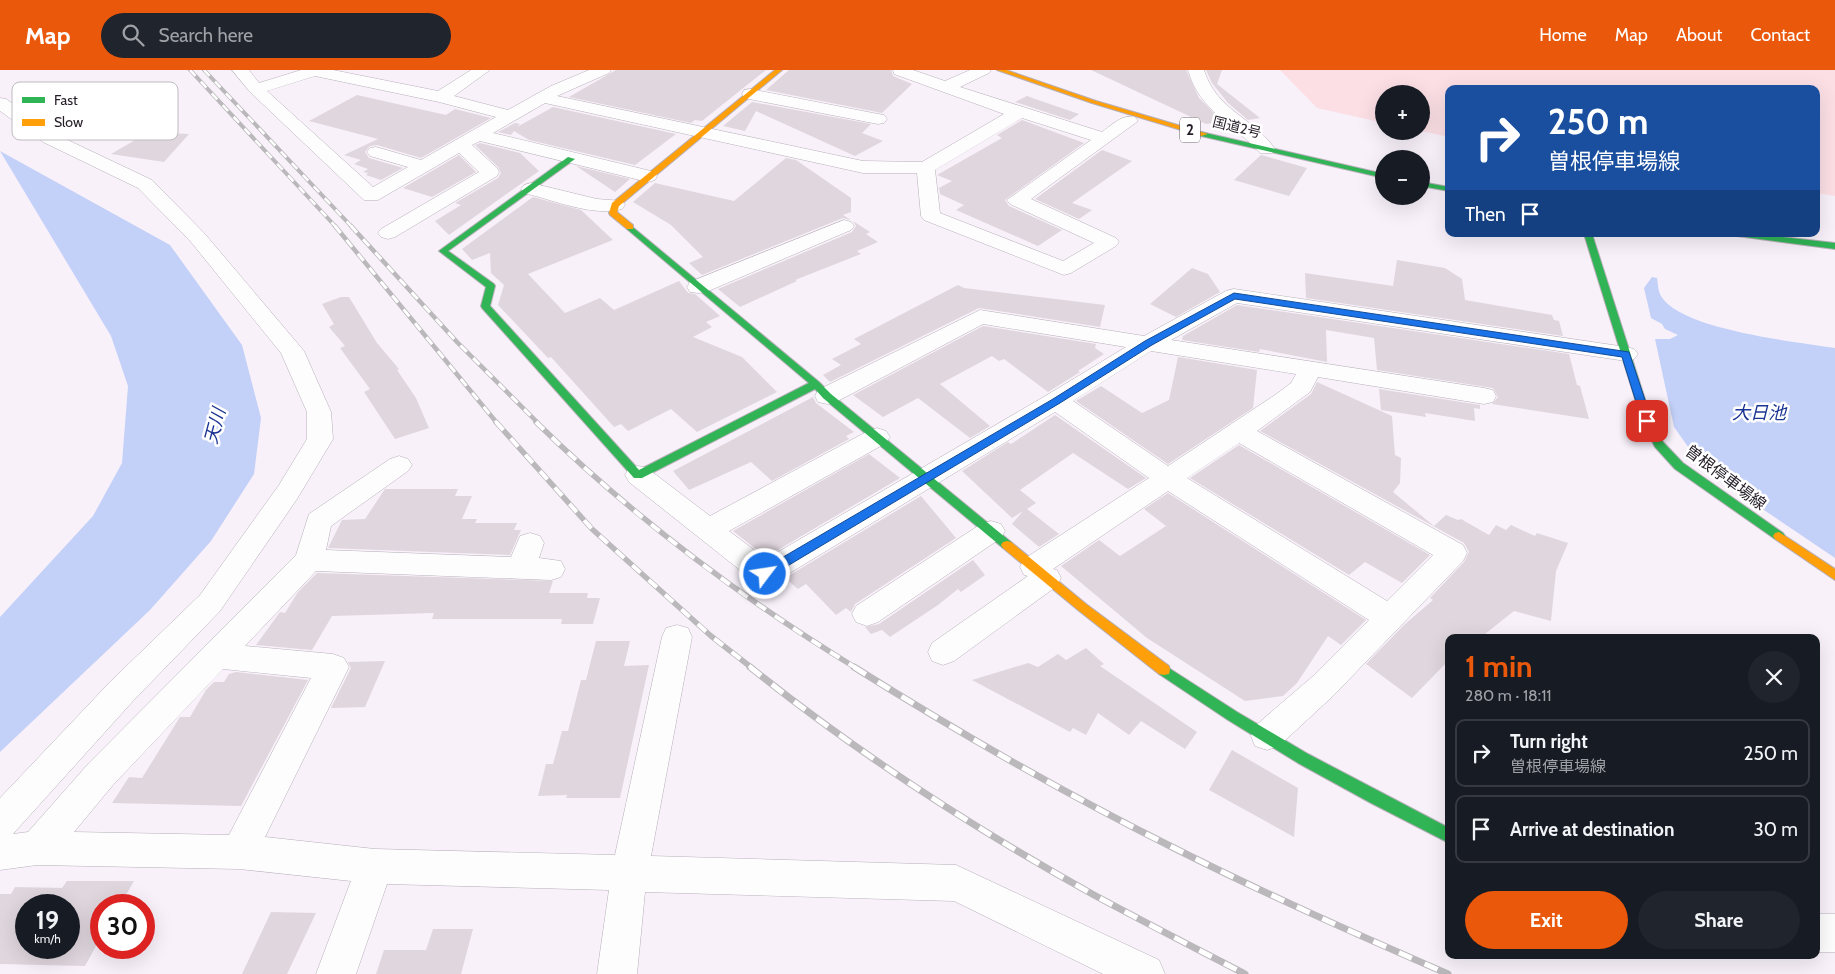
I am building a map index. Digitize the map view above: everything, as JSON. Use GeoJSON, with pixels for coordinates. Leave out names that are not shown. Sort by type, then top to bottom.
{"type":"FeatureCollection","features":[{"type":"Feature","properties":{"kind":"main road"},"geometry":{"type":"LineString","coordinates":[[779,70],[648,176],[615,206],[613,213],[618,219],[877,438],[928,476],[1040,573],[1175,678],[1268,736],[1399,812],[1445,834]]}},
{"type":"Feature","properties":{"kind":"main road","name":"国道2号"},"geometry":{"type":"LineString","coordinates":[[1000,70],[1138,116],[1266,149],[1375,174]]}},
{"type":"Feature","properties":{"kind":"main road"},"geometry":{"type":"LineString","coordinates":[[571,159],[443,251],[491,286],[485,306],[638,475],[822,390]]}},
{"type":"Feature","properties":{"kind":"main road"},"geometry":{"type":"LineString","coordinates":[[1430,186],[1445,188]]}},
{"type":"Feature","properties":{"kind":"main road","name":"曽根停車場線"},"geometry":{"type":"LineString","coordinates":[[1589,237],[1647,421],[1659,444],[1679,466],[1835,575]]}},
{"type":"Feature","properties":{"kind":"main road"},"geometry":{"type":"LineString","coordinates":[[1762,237],[1835,246]]}},
{"type":"Feature","properties":{"kind":"street"},"geometry":{"type":"LineString","coordinates":[[240,70],[256,89],[370,196],[558,89],[604,70]]}},
{"type":"Feature","properties":{"kind":"street"},"geometry":{"type":"LineString","coordinates":[[440,97],[482,70]]}},
{"type":"Feature","properties":{"kind":"street"},"geometry":{"type":"LineString","coordinates":[[946,87],[983,70]]}},
{"type":"Feature","properties":{"kind":"street"},"geometry":{"type":"LineString","coordinates":[[1196,70],[1198,85],[1213,105],[1256,137],[1266,149]]}},
{"type":"Feature","properties":{"kind":"street"},"geometry":{"type":"LineString","coordinates":[[256,89],[314,71],[440,97],[511,116]]}},
{"type":"Feature","properties":{"kind":"street"},"geometry":{"type":"LineString","coordinates":[[1018,113],[918,77],[900,71],[1018,113],[1104,138]]}},
{"type":"Feature","properties":{"kind":"street"},"geometry":{"type":"LineString","coordinates":[[750,94],[878,119]]}},
{"type":"Feature","properties":{"kind":"street"},"geometry":{"type":"LineString","coordinates":[[551,100],[863,167],[926,168],[1018,113]]}},
{"type":"Feature","properties":{"kind":"street"},"geometry":{"type":"LineString","coordinates":[[0,103],[12,112]]}},
{"type":"Feature","properties":{"kind":"street"},"geometry":{"type":"LineString","coordinates":[[926,168],[931,216],[1064,269],[1109,242],[1017,200],[1129,121]]}},
{"type":"Feature","properties":{"kind":"street"},"geometry":{"type":"LineString","coordinates":[[478,135],[571,159],[648,176]]}},
{"type":"Feature","properties":{"kind":"street"},"geometry":{"type":"LineString","coordinates":[[0,823],[122,691],[210,603],[288,492],[320,439],[319,412],[292,351],[198,238],[145,184],[53,140]]}},
{"type":"Feature","properties":{"kind":"street"},"geometry":{"type":"LineString","coordinates":[[388,233],[485,177],[490,172],[461,145]]}},
{"type":"Feature","properties":{"kind":"street"},"geometry":{"type":"LineString","coordinates":[[376,152],[423,166]]}},
{"type":"Feature","properties":{"kind":"street"},"geometry":{"type":"LineString","coordinates":[[531,189],[597,205],[615,206]]}},
{"type":"Feature","properties":{"kind":"street"},"geometry":{"type":"LineString","coordinates":[[698,287],[805,235],[844,226]]}},
{"type":"Feature","properties":{"kind":"street"},"geometry":{"type":"LineString","coordinates":[[638,475],[765,574],[1056,401],[1148,343],[1234,296],[1626,354]]}},
{"type":"Feature","properties":{"kind":"street"},"geometry":{"type":"LineString","coordinates":[[822,390],[980,317],[1484,396]]}},
{"type":"Feature","properties":{"kind":"street"},"geometry":{"type":"LineString","coordinates":[[943,652],[1040,573],[1167,478],[1301,388],[1310,368]]}},
{"type":"Feature","properties":{"kind":"street"},"geometry":{"type":"LineString","coordinates":[[1056,401],[1167,478],[1390,618]]}},
{"type":"Feature","properties":{"kind":"street"},"geometry":{"type":"LineString","coordinates":[[1238,431],[1453,553],[1323,686],[1268,736]]}},
{"type":"Feature","properties":{"kind":"street"},"geometry":{"type":"LineString","coordinates":[[708,530],[877,438]]}},
{"type":"Feature","properties":{"kind":"street"},"geometry":{"type":"LineString","coordinates":[[37,848],[101,774],[309,560],[319,521],[398,465]]}},
{"type":"Feature","properties":{"kind":"street"},"geometry":{"type":"LineString","coordinates":[[867,614],[991,531]]}},
{"type":"Feature","properties":{"kind":"street"},"geometry":{"type":"LineString","coordinates":[[309,560],[526,555],[551,569]]}},
{"type":"Feature","properties":{"kind":"street"},"geometry":{"type":"LineString","coordinates":[[617,974],[629,874],[677,637]]}},
{"type":"Feature","properties":{"kind":"street"},"geometry":{"type":"LineString","coordinates":[[217,656],[333,667],[239,852]]}},
{"type":"Feature","properties":{"kind":"street"},"geometry":{"type":"LineString","coordinates":[[0,853],[37,848],[239,852],[375,866],[956,883],[1145,974]]}},
{"type":"Feature","properties":{"kind":"street"},"geometry":{"type":"LineString","coordinates":[[336,974],[375,866]]}},
{"type":"Feature","properties":{"kind":"street"},"geometry":{"type":"LineString","coordinates":[[1820,933],[1835,933]]}},
{"type":"Feature","properties":{"kind":"shaded area"},"geometry":{"type":"Polygon","coordinates":[[[1280,70],[1835,70],[1835,196],[1820,194],[1820,85],[1445,85],[1445,136],[1430,133],[1430,85],[1375,85],[1375,121],[1317,108],[1280,70]]]}},
{"type":"Feature","properties":{"kind":"water","name":"天川"},"geometry":{"type":"Polygon","coordinates":[[[0,151],[170,245],[242,345],[261,418],[254,474],[211,541],[150,610],[0,752],[0,617],[93,516],[122,463],[128,386],[111,336],[0,151]]]}},
{"type":"Feature","properties":{"kind":"water","name":"大日池"},"geometry":{"type":"Polygon","coordinates":[[[1652,277],[1657,278],[1661,296],[1673,308],[1691,318],[1715,326],[1769,338],[1835,348],[1835,558],[1709,471],[1696,458],[1674,427],[1655,339],[1670,339],[1678,335],[1665,329],[1662,324],[1651,318],[1644,288],[1652,277]]]}},
{"type":"Feature","properties":{"kind":"building"},"geometry":{"type":"Polygon","coordinates":[[[616,70],[766,70],[702,121],[695,120],[691,123],[569,97],[616,70]]]}},
{"type":"Feature","properties":{"kind":"building"},"geometry":{"type":"Polygon","coordinates":[[[789,70],[891,70],[893,76],[912,84],[882,113],[766,90],[789,70]]]}},
{"type":"Feature","properties":{"kind":"building"},"geometry":{"type":"Polygon","coordinates":[[[1091,70],[1186,70],[1199,98],[1223,122],[1206,124],[1091,70]]]}},
{"type":"Feature","properties":{"kind":"building"},"geometry":{"type":"Polygon","coordinates":[[[1206,70],[1222,70],[1217,84],[1260,118],[1248,120],[1228,103],[1212,83],[1206,70]]]}},
{"type":"Feature","properties":{"kind":"building"},"geometry":{"type":"Polygon","coordinates":[[[357,95],[446,115],[455,109],[491,118],[421,158],[377,145],[370,146],[365,152],[369,158],[403,168],[381,180],[366,175],[368,173],[363,172],[368,169],[354,164],[361,160],[344,155],[378,139],[309,121],[357,95]]]}},
{"type":"Feature","properties":{"kind":"building"},"geometry":{"type":"Polygon","coordinates":[[[1027,96],[1079,114],[1070,120],[1015,102],[1027,96]]]}},
{"type":"Feature","properties":{"kind":"building"},"geometry":{"type":"Polygon","coordinates":[[[752,102],[871,124],[862,133],[883,141],[855,156],[756,111],[745,131],[723,126],[752,102]]]}},
{"type":"Feature","properties":{"kind":"building"},"geometry":{"type":"Polygon","coordinates":[[[553,107],[676,134],[635,165],[529,140],[514,131],[511,135],[498,132],[515,123],[520,124],[517,127],[553,107]]]}},
{"type":"Feature","properties":{"kind":"building"},"geometry":{"type":"Polygon","coordinates":[[[1022,120],[1084,143],[1005,200],[1009,206],[1062,230],[1038,246],[956,210],[964,205],[940,194],[939,188],[952,181],[937,175],[1002,138],[997,135],[1022,120]]]}},
{"type":"Feature","properties":{"kind":"building"},"geometry":{"type":"Polygon","coordinates":[[[178,133],[189,134],[164,162],[111,154],[135,140],[178,140],[178,133]]]}},
{"type":"Feature","properties":{"kind":"building"},"geometry":{"type":"Polygon","coordinates":[[[480,143],[520,153],[539,171],[449,235],[435,221],[461,205],[455,203],[498,178],[501,173],[498,167],[475,145],[480,143]]]}},
{"type":"Feature","properties":{"kind":"building"},"geometry":{"type":"Polygon","coordinates":[[[1102,150],[1132,161],[1072,203],[1092,210],[1079,219],[1035,199],[1102,150]]]}},
{"type":"Feature","properties":{"kind":"building"},"geometry":{"type":"Polygon","coordinates":[[[459,155],[476,172],[432,197],[403,188],[459,155]]]}},
{"type":"Feature","properties":{"kind":"building"},"geometry":{"type":"Polygon","coordinates":[[[1261,155],[1307,168],[1289,196],[1234,180],[1261,155]]]}},
{"type":"Feature","properties":{"kind":"building"},"geometry":{"type":"Polygon","coordinates":[[[786,158],[796,160],[851,198],[851,212],[843,215],[851,220],[843,218],[702,275],[689,263],[703,257],[671,225],[633,202],[655,183],[734,201],[786,158]]]}},
{"type":"Feature","properties":{"kind":"building"},"geometry":{"type":"Polygon","coordinates":[[[576,166],[630,179],[615,192],[576,166]]]}},
{"type":"Feature","properties":{"kind":"building"},"geometry":{"type":"Polygon","coordinates":[[[533,197],[581,210],[613,240],[528,274],[565,313],[600,298],[614,310],[679,281],[688,293],[695,294],[720,316],[706,322],[712,327],[693,337],[742,357],[777,392],[697,432],[671,409],[628,431],[621,424],[614,427],[551,357],[548,358],[498,305],[504,285],[491,273],[490,253],[472,260],[462,249],[533,197]]]}},
{"type":"Feature","properties":{"kind":"building"},"geometry":{"type":"Polygon","coordinates":[[[853,221],[870,232],[866,234],[878,242],[857,251],[861,254],[795,280],[797,281],[740,307],[718,289],[852,232],[856,226],[853,221]]]}},
{"type":"Feature","properties":{"kind":"building"},"geometry":{"type":"Polygon","coordinates":[[[1397,260],[1445,268],[1462,279],[1465,300],[1552,315],[1554,320],[1559,321],[1563,336],[1306,298],[1305,273],[1393,286],[1397,260]]]}},
{"type":"Feature","properties":{"kind":"building"},"geometry":{"type":"Polygon","coordinates":[[[1192,268],[1208,274],[1220,292],[1176,317],[1150,304],[1192,268]]]}},
{"type":"Feature","properties":{"kind":"building"},"geometry":{"type":"Polygon","coordinates":[[[958,285],[964,288],[1105,305],[1100,327],[979,308],[830,382],[823,375],[841,365],[832,359],[861,344],[854,339],[958,285]]]}},
{"type":"Feature","properties":{"kind":"building"},"geometry":{"type":"Polygon","coordinates":[[[341,297],[349,297],[377,343],[399,369],[397,370],[416,398],[429,428],[395,439],[364,392],[370,389],[340,348],[345,346],[329,327],[334,324],[322,304],[341,297]]]}},
{"type":"Feature","properties":{"kind":"building"},"geometry":{"type":"Polygon","coordinates":[[[1237,305],[1569,354],[1589,419],[1492,404],[1498,397],[1493,388],[1377,370],[1374,338],[1326,330],[1327,362],[1260,349],[1259,352],[1182,340],[1183,336],[1237,305]]]}},
{"type":"Feature","properties":{"kind":"building"},"geometry":{"type":"Polygon","coordinates":[[[983,326],[1096,344],[1095,348],[1104,354],[1048,392],[1004,359],[999,361],[992,356],[940,384],[990,426],[970,438],[918,398],[883,417],[853,395],[983,326]]]}},
{"type":"Feature","properties":{"kind":"building"},"geometry":{"type":"Polygon","coordinates":[[[1178,357],[1257,370],[1253,408],[1168,464],[1076,401],[1101,386],[1142,413],[1169,400],[1178,357]]]}},
{"type":"Feature","properties":{"kind":"building"},"geometry":{"type":"Polygon","coordinates":[[[1317,382],[1392,416],[1395,455],[1401,458],[1400,483],[1393,492],[1434,526],[1446,515],[1458,520],[1461,519],[1489,535],[1496,525],[1506,530],[1511,525],[1535,536],[1537,533],[1568,543],[1556,571],[1551,621],[1514,611],[1485,634],[1445,634],[1445,664],[1412,698],[1366,664],[1404,625],[1433,600],[1430,598],[1464,562],[1469,552],[1464,543],[1260,431],[1311,394],[1317,382]]]}},
{"type":"Feature","properties":{"kind":"building"},"geometry":{"type":"Polygon","coordinates":[[[1379,389],[1480,405],[1480,409],[1474,408],[1475,421],[1425,413],[1426,417],[1381,410],[1379,389]]]}},
{"type":"Feature","properties":{"kind":"building"},"geometry":{"type":"Polygon","coordinates":[[[813,397],[816,403],[854,432],[846,436],[849,439],[772,481],[751,462],[689,490],[673,471],[813,397]]]}},
{"type":"Feature","properties":{"kind":"building"},"geometry":{"type":"Polygon","coordinates":[[[1055,415],[1146,478],[1128,489],[1073,453],[1020,490],[1036,503],[1027,509],[1059,534],[1039,547],[1012,524],[1023,511],[1012,518],[962,471],[1008,442],[1011,444],[1055,415]]]}},
{"type":"Feature","properties":{"kind":"building"},"geometry":{"type":"Polygon","coordinates":[[[1239,445],[1430,555],[1402,583],[1365,562],[1349,575],[1190,478],[1239,445]]]}},
{"type":"Feature","properties":{"kind":"building"},"geometry":{"type":"Polygon","coordinates":[[[869,454],[900,478],[766,557],[733,531],[869,454]]]}},
{"type":"Feature","properties":{"kind":"building"},"geometry":{"type":"Polygon","coordinates":[[[385,489],[458,489],[455,496],[472,496],[462,519],[477,519],[475,523],[517,523],[514,530],[521,530],[510,555],[328,548],[342,520],[365,519],[385,489]]]}},
{"type":"Feature","properties":{"kind":"building"},"geometry":{"type":"Polygon","coordinates":[[[1168,493],[1366,620],[1341,645],[1328,636],[1297,683],[1283,696],[1245,701],[1147,638],[1061,566],[1099,540],[1120,556],[1166,526],[1144,509],[1168,493]]]}},
{"type":"Feature","properties":{"kind":"building"},"geometry":{"type":"Polygon","coordinates":[[[921,496],[956,538],[855,604],[851,612],[846,608],[836,615],[806,584],[798,589],[785,578],[921,496]]]}},
{"type":"Feature","properties":{"kind":"building"},"geometry":{"type":"Polygon","coordinates":[[[973,560],[985,575],[961,592],[958,589],[938,605],[890,637],[882,630],[871,634],[865,627],[879,624],[973,560]]]}},
{"type":"Feature","properties":{"kind":"building"},"geometry":{"type":"Polygon","coordinates":[[[317,573],[553,581],[549,593],[588,593],[587,598],[600,598],[593,624],[561,624],[562,619],[432,619],[434,613],[332,616],[312,650],[256,645],[280,612],[285,613],[298,592],[317,573]]]}},
{"type":"Feature","properties":{"kind":"building"},"geometry":{"type":"Polygon","coordinates":[[[596,641],[630,641],[624,666],[649,665],[620,798],[566,798],[567,795],[538,796],[546,764],[553,764],[562,731],[568,731],[581,680],[586,680],[596,641]]]}},
{"type":"Feature","properties":{"kind":"building"},"geometry":{"type":"Polygon","coordinates":[[[1086,648],[1104,664],[1100,666],[1197,732],[1185,749],[1141,721],[1129,735],[1098,713],[1086,735],[1073,728],[1070,732],[972,680],[1028,663],[1038,667],[1058,654],[1066,660],[1086,648]]]}},
{"type":"Feature","properties":{"kind":"building"},"geometry":{"type":"Polygon","coordinates":[[[385,661],[365,707],[331,708],[351,668],[348,662],[385,661]]]}},
{"type":"Feature","properties":{"kind":"building"},"geometry":{"type":"Polygon","coordinates":[[[236,672],[308,680],[241,806],[112,803],[129,777],[142,778],[180,717],[190,717],[206,690],[214,682],[224,682],[229,674],[236,672]]]}},
{"type":"Feature","properties":{"kind":"building"},"geometry":{"type":"Polygon","coordinates":[[[1232,750],[1298,788],[1294,837],[1209,790],[1232,750]]]}},
{"type":"Feature","properties":{"kind":"building"},"geometry":{"type":"Polygon","coordinates":[[[67,881],[134,881],[126,894],[90,894],[90,957],[85,966],[0,964],[0,894],[11,894],[15,887],[62,888],[67,881]]]}},
{"type":"Feature","properties":{"kind":"building"},"geometry":{"type":"Polygon","coordinates":[[[271,912],[316,913],[287,974],[242,974],[271,912]]]}},
{"type":"Feature","properties":{"kind":"building"},"geometry":{"type":"Polygon","coordinates":[[[433,929],[473,929],[461,974],[376,974],[384,950],[426,950],[433,929]]]}},
{"type":"Feature","properties":{"kind":"railway"},"geometry":{"type":"LineString","coordinates":[[190,70],[336,227]]}},
{"type":"Feature","properties":{"kind":"railway"},"geometry":{"type":"LineString","coordinates":[[204,70],[352,227]]}},
{"type":"Feature","properties":{"kind":"railway"},"geometry":{"type":"LineString","coordinates":[[335,226],[497,423]]}},
{"type":"Feature","properties":{"kind":"railway"},"geometry":{"type":"LineString","coordinates":[[351,226],[457,342],[538,423]]}},
{"type":"Feature","properties":{"kind":"railway"},"geometry":{"type":"LineString","coordinates":[[496,422],[592,529],[711,636],[752,668]]}},
{"type":"Feature","properties":{"kind":"railway"},"geometry":{"type":"LineString","coordinates":[[536,422],[611,491],[689,554],[771,613],[856,668]]}},
{"type":"Feature","properties":{"kind":"railway"},"geometry":{"type":"LineString","coordinates":[[750,667],[874,759],[961,816],[1049,870],[1245,974]]}},
{"type":"Feature","properties":{"kind":"railway"},"geometry":{"type":"LineString","coordinates":[[854,667],[931,714],[1089,804],[1273,896],[1448,974]]}},
{"type":"Feature","properties":{"kind":"traffic: fast"},"geometry":{"type":"LineString","coordinates":[[1204,134],[1375,174]]}},
{"type":"Feature","properties":{"kind":"traffic: fast"},"geometry":{"type":"LineString","coordinates":[[571,159],[443,251],[491,286],[485,306],[638,475],[816,384]]}},
{"type":"Feature","properties":{"kind":"traffic: fast"},"geometry":{"type":"LineString","coordinates":[[1430,186],[1445,188]]}},
{"type":"Feature","properties":{"kind":"traffic: fast"},"geometry":{"type":"LineString","coordinates":[[630,227],[816,384],[827,396],[1007,545]]}},
{"type":"Feature","properties":{"kind":"traffic: fast"},"geometry":{"type":"LineString","coordinates":[[1589,237],[1647,421],[1659,444],[1679,466],[1779,536]]}},
{"type":"Feature","properties":{"kind":"traffic: fast"},"geometry":{"type":"LineString","coordinates":[[1762,237],[1835,246]]}},
{"type":"Feature","properties":{"kind":"traffic: fast"},"geometry":{"type":"LineString","coordinates":[[1164,670],[1267,738],[1445,834]]}},
{"type":"Feature","properties":{"kind":"traffic: slow"},"geometry":{"type":"LineString","coordinates":[[630,227],[613,213],[615,205],[779,70]]}},
{"type":"Feature","properties":{"kind":"traffic: slow"},"geometry":{"type":"LineString","coordinates":[[1000,70],[1094,102],[1204,134]]}},
{"type":"Feature","properties":{"kind":"traffic: slow"},"geometry":{"type":"LineString","coordinates":[[1779,536],[1835,575]]}},
{"type":"Feature","properties":{"kind":"traffic: slow"},"geometry":{"type":"LineString","coordinates":[[1007,545],[1082,607],[1164,670]]}},
{"type":"Feature","properties":{"kind":"route"},"geometry":{"type":"LineString","coordinates":[[765,574],[1056,401],[1148,343],[1234,296],[1626,354],[1647,421]]}}]}
